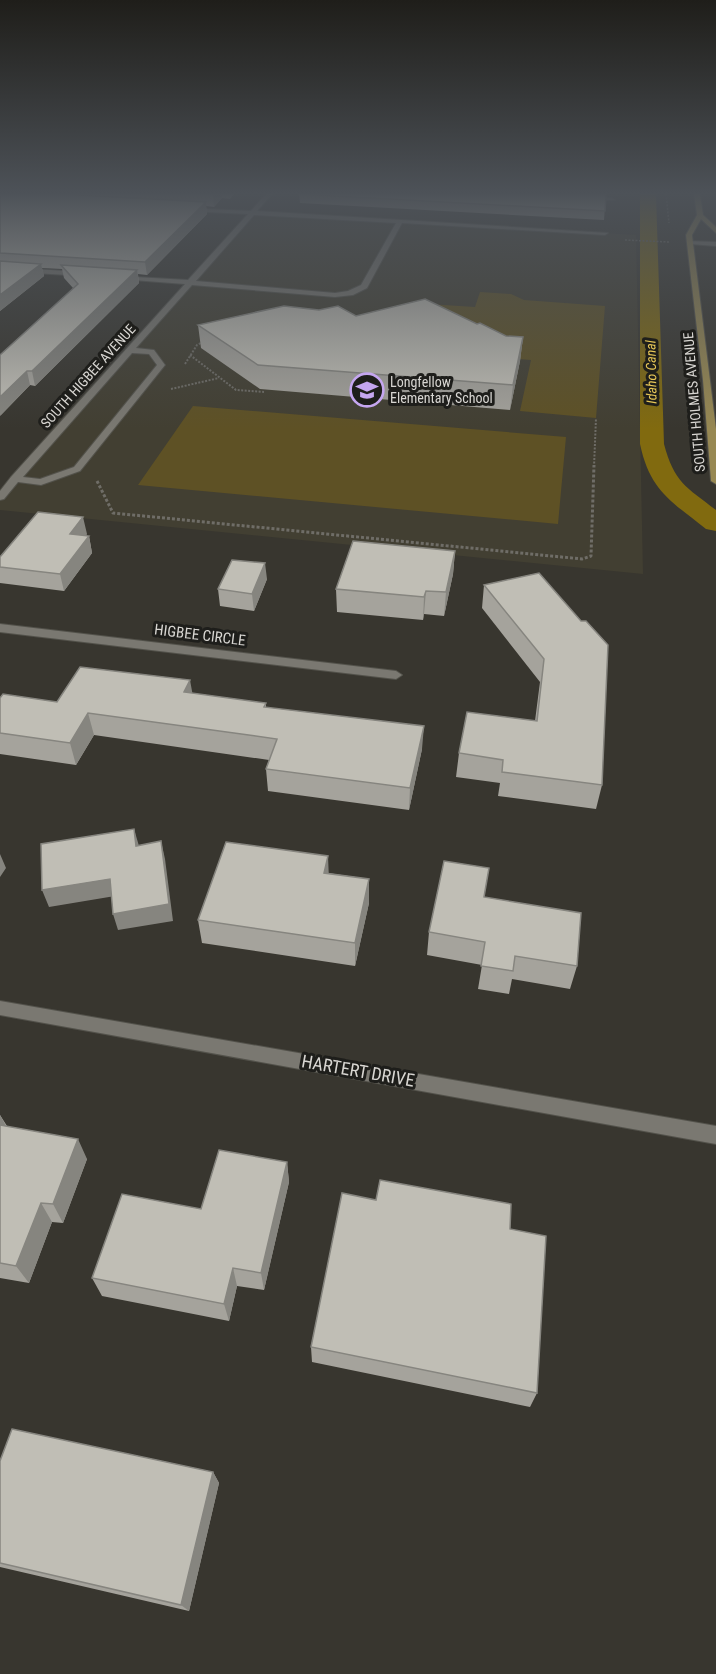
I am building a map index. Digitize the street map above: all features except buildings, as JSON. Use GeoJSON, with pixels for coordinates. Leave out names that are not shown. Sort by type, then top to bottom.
{"type":"FeatureCollection","features":[{"type":"Feature","properties":{"kind":"main road","name":"SOUTH HOLMES AVENUE"},"geometry":{"type":"LineString","coordinates":[[697,272],[716,481]]}},
{"type":"Feature","properties":{"kind":"street"},"geometry":{"type":"LineString","coordinates":[[53,272],[90,275]]}},
{"type":"Feature","properties":{"kind":"street","name":"SOUTH HIGBEE AVENUE"},"geometry":{"type":"LineString","coordinates":[[0,497],[200,272]]}},
{"type":"Feature","properties":{"kind":"street"},"geometry":{"type":"LineString","coordinates":[[112,276],[335,295],[350,294],[364,286],[372,272]]}},
{"type":"Feature","properties":{"kind":"street"},"geometry":{"type":"LineString","coordinates":[[14,479],[41,482],[77,469],[161,365],[151,352],[129,350]]}},
{"type":"Feature","properties":{"kind":"street","name":"HIGBEE CIRCLE"},"geometry":{"type":"LineString","coordinates":[[0,628],[396,675]]}},
{"type":"Feature","properties":{"kind":"street","name":"HARTERT DRIVE"},"geometry":{"type":"LineString","coordinates":[[0,1008],[716,1135]]}},
{"type":"Feature","properties":{"kind":"path"},"geometry":{"type":"LineString","coordinates":[[185,364],[197,345],[206,339]]}},
{"type":"Feature","properties":{"kind":"path"},"geometry":{"type":"LineString","coordinates":[[190,355],[236,390],[264,392]]}},
{"type":"Feature","properties":{"kind":"path"},"geometry":{"type":"LineString","coordinates":[[165,390],[184,388],[220,377]]}},
{"type":"Feature","properties":{"kind":"path"},"geometry":{"type":"LineString","coordinates":[[77,469],[94,476],[113,513],[582,559],[591,556],[596,418]]}},
{"type":"Feature","properties":{"kind":"shaded area","name":"Longfellow Elementary School"},"geometry":{"type":"Polygon","coordinates":[[[199,272],[637,272],[643,574],[0,510],[0,498],[199,272]]]}},
{"type":"Feature","properties":{"kind":"shaded area"},"geometry":{"type":"Polygon","coordinates":[[[480,292],[511,294],[524,300],[605,306],[596,418],[520,411],[531,360],[505,358],[428,304],[475,307],[480,292]]]}},
{"type":"Feature","properties":{"kind":"shaded area"},"geometry":{"type":"Polygon","coordinates":[[[193,406],[566,437],[558,524],[138,485],[193,406]]]}},
{"type":"Feature","properties":{"kind":"waterway","name":"Idaho Canal"},"geometry":{"type":"LineString","coordinates":[[649,272],[652,444],[657,466],[668,485],[716,523]]}},
{"type":"Feature","properties":{"kind":"place","name":"Longfellow Elementary School"},"geometry":{"type":"Point","coordinates":[367,390]}}]}
